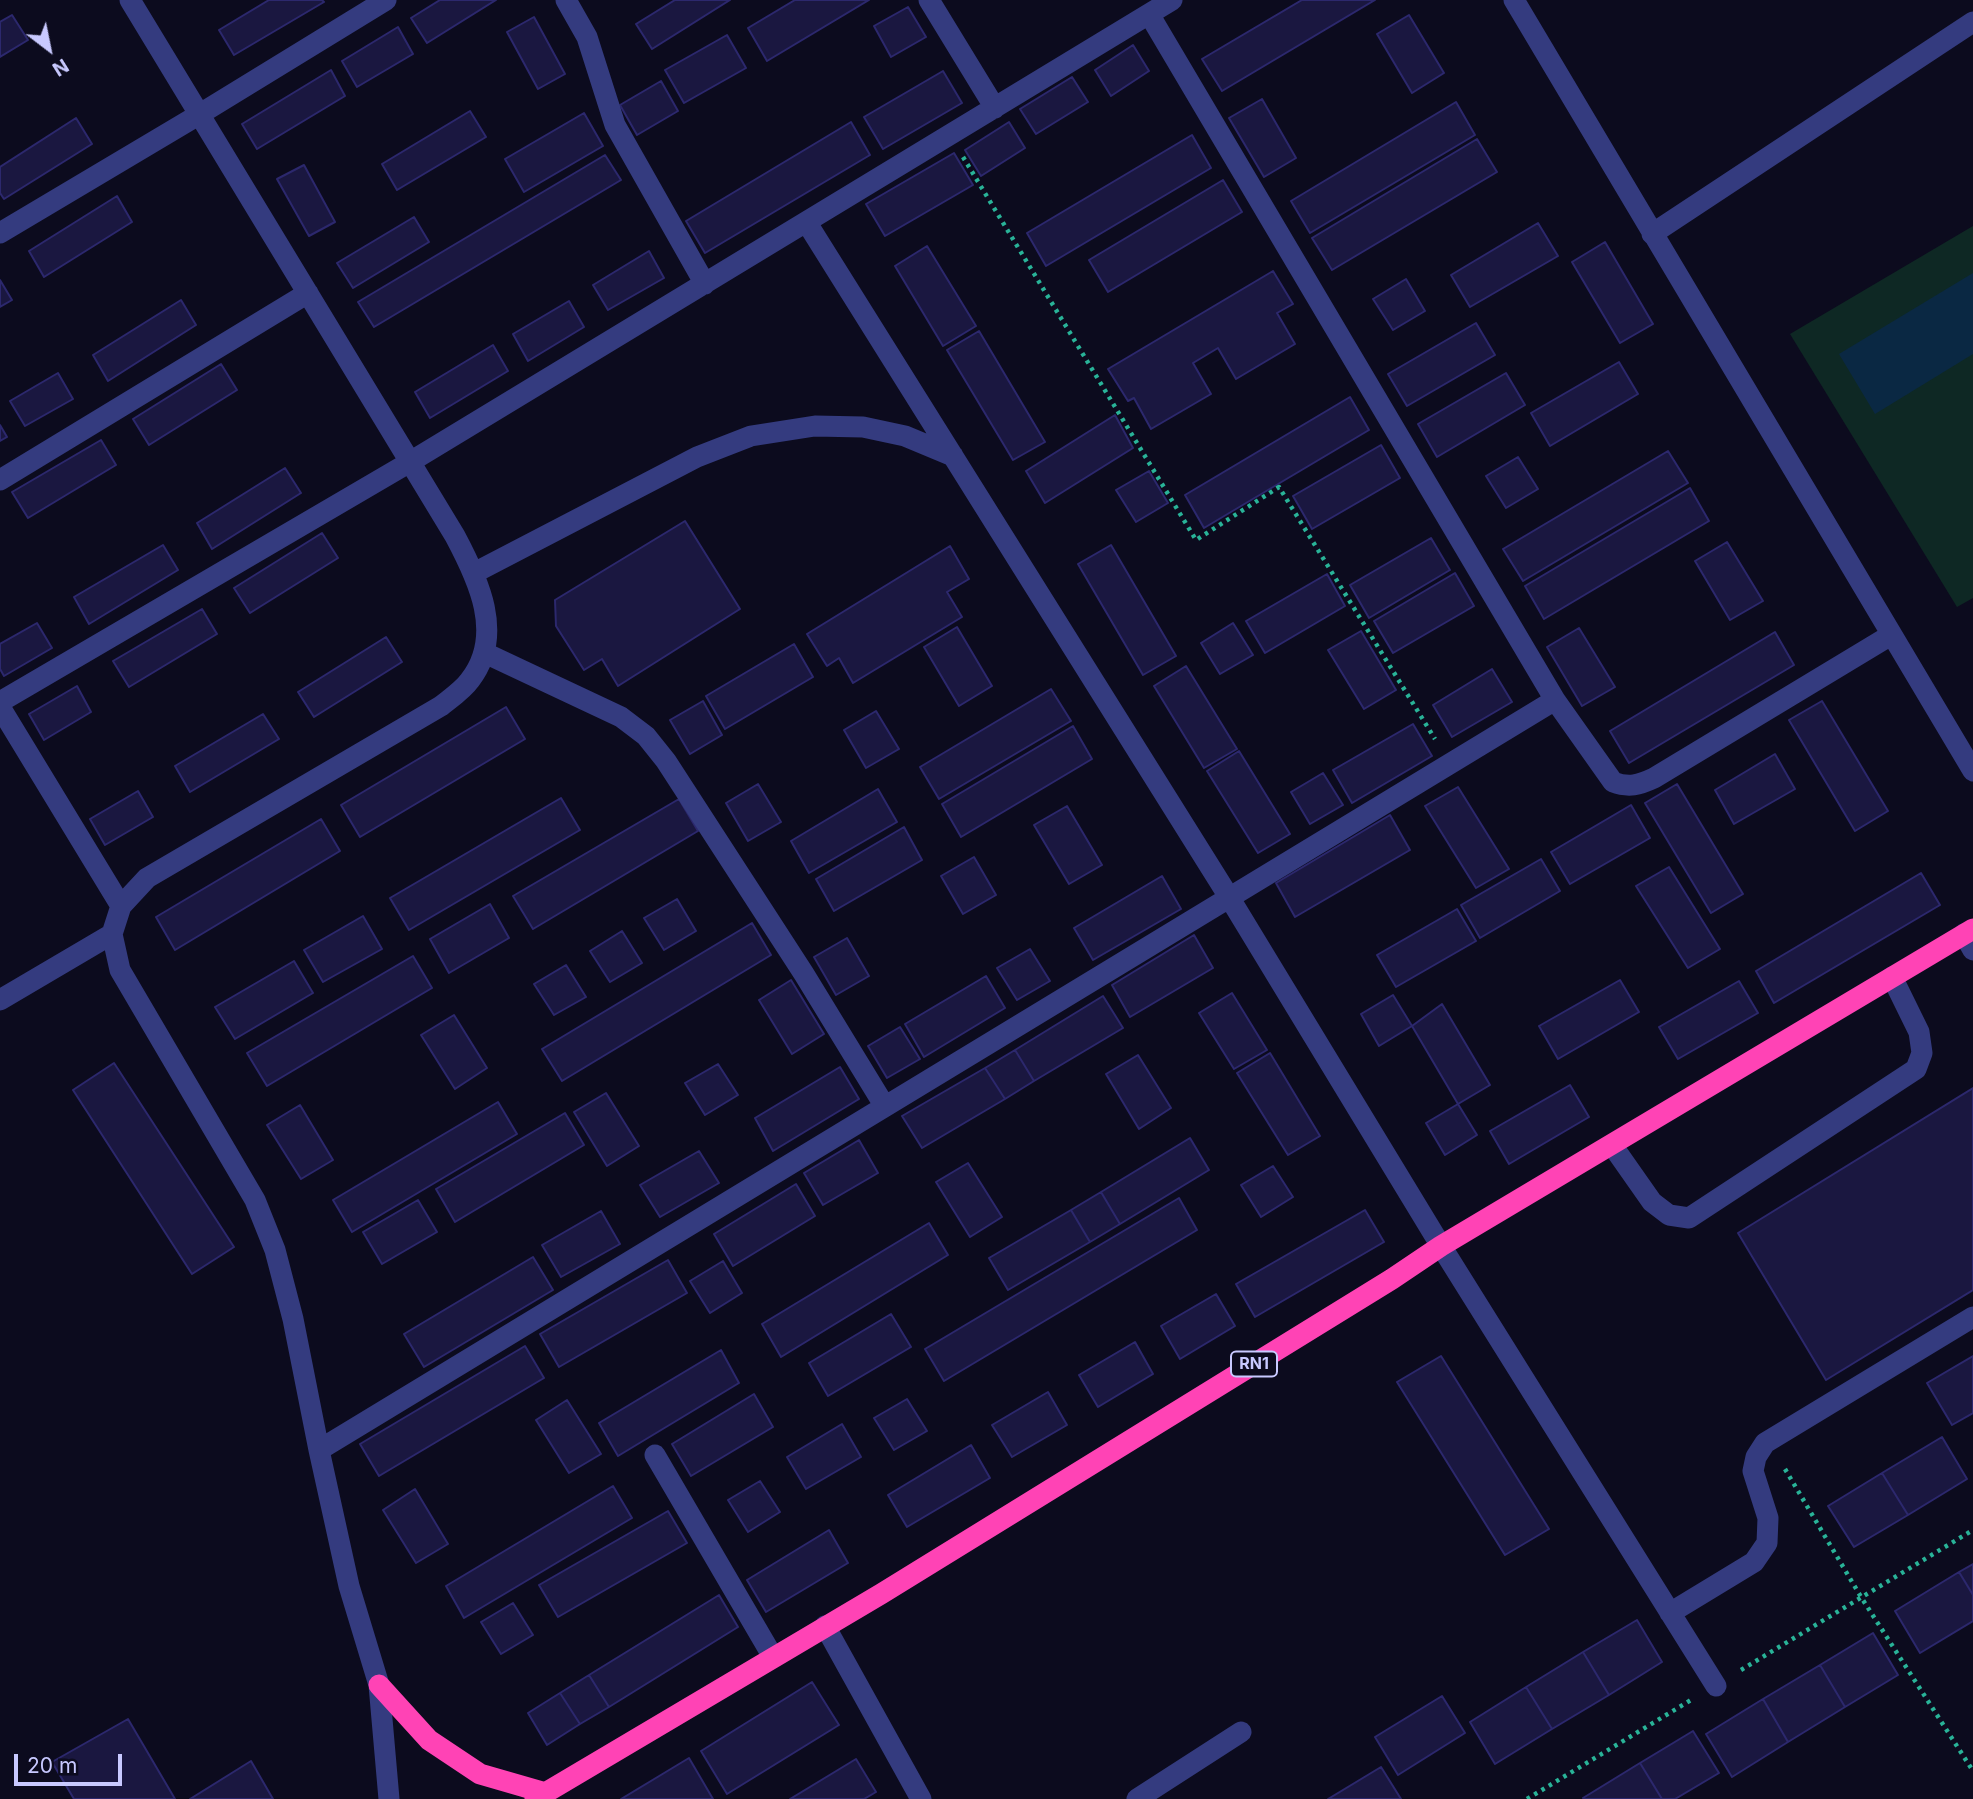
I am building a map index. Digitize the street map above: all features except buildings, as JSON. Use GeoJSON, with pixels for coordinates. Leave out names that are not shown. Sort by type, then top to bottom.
{"type":"FeatureCollection","features":[{"type":"Feature","properties":{"kind":"highway","name":"RN1"},"geometry":{"type":"LineString","coordinates":[[540,1796],[825,1626],[1345,1308],[1441,1246],[1892,977],[1970,938]]}},
{"type":"Feature","properties":{"kind":"highway"},"geometry":{"type":"LineString","coordinates":[[379,1685],[429,1740],[480,1774],[540,1796]]}},
{"type":"Feature","properties":{"kind":"street"},"geometry":{"type":"LineString","coordinates":[[131,0],[455,536],[474,573],[486,613],[485,653],[470,681],[441,706],[147,878],[121,906],[112,934],[120,970],[255,1200],[275,1250],[293,1319],[349,1586],[379,1685],[388,1799]]}},
{"type":"Feature","properties":{"kind":"street"},"geometry":{"type":"LineString","coordinates":[[0,233],[386,0]]}},
{"type":"Feature","properties":{"kind":"street"},"geometry":{"type":"LineString","coordinates":[[566,0],[587,37],[615,125],[705,284]]}},
{"type":"Feature","properties":{"kind":"street"},"geometry":{"type":"LineString","coordinates":[[929,0],[995,108]]}},
{"type":"Feature","properties":{"kind":"street"},"geometry":{"type":"LineString","coordinates":[[0,702],[410,462],[1172,0]]}},
{"type":"Feature","properties":{"kind":"street"},"geometry":{"type":"LineString","coordinates":[[1514,0],[1973,771]]}},
{"type":"Feature","properties":{"kind":"street"},"geometry":{"type":"LineString","coordinates":[[1149,14],[1555,700],[1612,782],[1623,786],[1637,785],[1654,778],[1891,635]]}},
{"type":"Feature","properties":{"kind":"street"},"geometry":{"type":"LineString","coordinates":[[1653,234],[1973,22]]}},
{"type":"Feature","properties":{"kind":"street"},"geometry":{"type":"LineString","coordinates":[[807,223],[1229,897],[1441,1246],[1716,1686]]}},
{"type":"Feature","properties":{"kind":"street"},"geometry":{"type":"LineString","coordinates":[[0,480],[308,293]]}},
{"type":"Feature","properties":{"kind":"street"},"geometry":{"type":"LineString","coordinates":[[474,573],[697,457],[751,436],[814,426],[863,428],[905,436],[953,456]]}},
{"type":"Feature","properties":{"kind":"street"},"geometry":{"type":"LineString","coordinates":[[485,653],[621,717],[646,736],[674,772],[804,974],[884,1105]]}},
{"type":"Feature","properties":{"kind":"street"},"geometry":{"type":"LineString","coordinates":[[319,1450],[1555,700]]}},
{"type":"Feature","properties":{"kind":"street"},"geometry":{"type":"LineString","coordinates":[[0,707],[121,906]]}},
{"type":"Feature","properties":{"kind":"street"},"geometry":{"type":"LineString","coordinates":[[0,1000],[112,934]]}},
{"type":"Feature","properties":{"kind":"street"},"geometry":{"type":"LineString","coordinates":[[1612,1145],[1652,1202],[1669,1215],[1689,1218],[1916,1069],[1922,1053],[1919,1032],[1892,977]]}},
{"type":"Feature","properties":{"kind":"street"},"geometry":{"type":"LineString","coordinates":[[1671,1613],[1754,1562],[1767,1543],[1768,1518],[1753,1471],[1756,1457],[1765,1443],[1973,1317]]}},
{"type":"Feature","properties":{"kind":"street"},"geometry":{"type":"LineString","coordinates":[[655,1455],[773,1657]]}},
{"type":"Feature","properties":{"kind":"street"},"geometry":{"type":"LineString","coordinates":[[825,1626],[921,1799]]}},
{"type":"Feature","properties":{"kind":"street"},"geometry":{"type":"LineString","coordinates":[[1137,1799],[1241,1732]]}},
{"type":"Feature","properties":{"kind":"path"},"geometry":{"type":"LineString","coordinates":[[950,135],[1196,540],[1279,488],[1451,763]]}},
{"type":"Feature","properties":{"kind":"path"},"geometry":{"type":"LineString","coordinates":[[1784,1468],[1861,1597],[1973,1771]]}},
{"type":"Feature","properties":{"kind":"path"},"geometry":{"type":"LineString","coordinates":[[1527,1799],[1973,1530]]}},
{"type":"Feature","properties":{"kind":"green space"},"geometry":{"type":"Polygon","coordinates":[[[1973,226],[1973,598],[1957,607],[1790,334],[1973,226]]]}},
{"type":"Feature","properties":{"kind":"water"},"geometry":{"type":"Polygon","coordinates":[[[1973,273],[1973,354],[1875,414],[1839,354],[1973,273]]]}}]}
